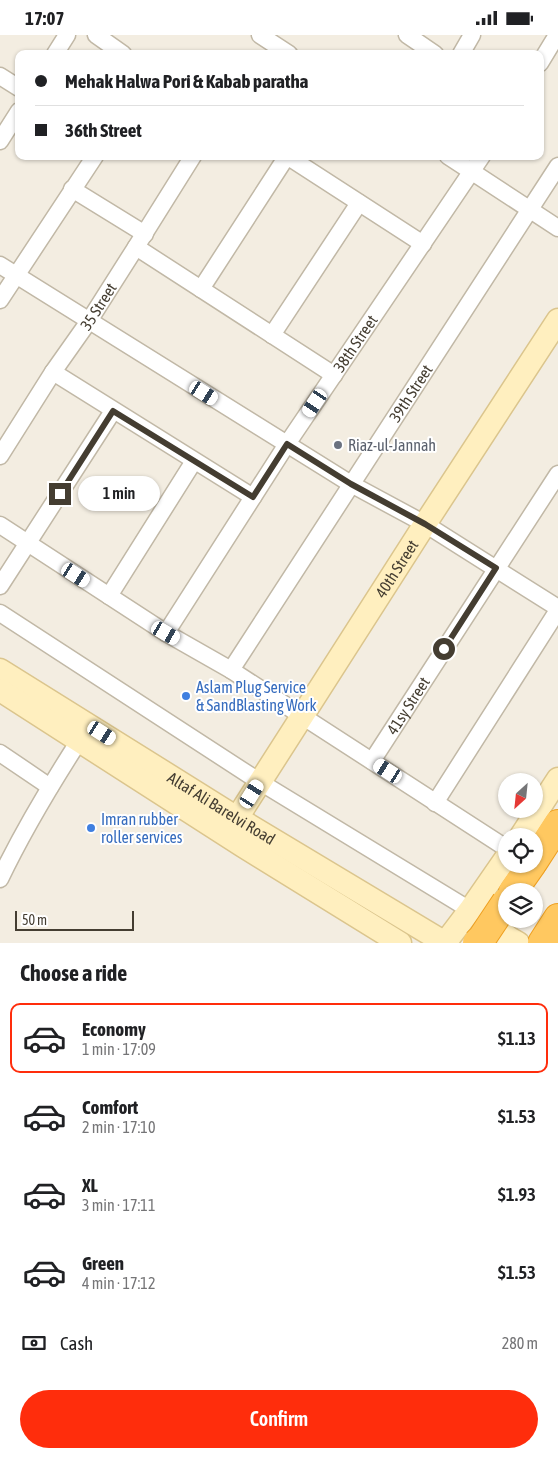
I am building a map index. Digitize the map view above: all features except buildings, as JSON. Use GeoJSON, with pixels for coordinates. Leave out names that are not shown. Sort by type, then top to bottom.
{"type":"FeatureCollection","features":[{"type":"Feature","properties":{"kind":"highway"},"geometry":{"type":"LineString","coordinates":[[543,847],[558,825]]}},
{"type":"Feature","properties":{"kind":"highway"},"geometry":{"type":"LineString","coordinates":[[478,943],[498,914]]}},
{"type":"Feature","properties":{"kind":"highway"},"geometry":{"type":"LineString","coordinates":[[542,943],[558,919]]}},
{"type":"Feature","properties":{"kind":"main road","name":"40th Street"},"geometry":{"type":"LineString","coordinates":[[237,818],[558,320]]}},
{"type":"Feature","properties":{"kind":"main road","name":"Altaf Ali Barelvi Road"},"geometry":{"type":"LineString","coordinates":[[0,670],[237,818],[445,943]]}},
{"type":"Feature","properties":{"kind":"main road","name":"Altaf Ali Barelvi Road"},"geometry":{"type":"LineString","coordinates":[[0,690],[243,846],[400,943]]}},
{"type":"Feature","properties":{"kind":"main road"},"geometry":{"type":"LineString","coordinates":[[526,828],[558,779]]}},
{"type":"Feature","properties":{"kind":"main road"},"geometry":{"type":"LineString","coordinates":[[445,943],[498,870]]}},
{"type":"Feature","properties":{"kind":"main road"},"geometry":{"type":"LineString","coordinates":[[474,904],[511,940],[518,943]]}},
{"type":"Feature","properties":{"kind":"street"},"geometry":{"type":"LineString","coordinates":[[58,50],[67,35]]}},
{"type":"Feature","properties":{"kind":"street"},"geometry":{"type":"LineString","coordinates":[[96,35],[117,50]]}},
{"type":"Feature","properties":{"kind":"street"},"geometry":{"type":"LineString","coordinates":[[260,35],[283,50]]}},
{"type":"Feature","properties":{"kind":"street"},"geometry":{"type":"LineString","coordinates":[[408,35],[429,50]]}},
{"type":"Feature","properties":{"kind":"street"},"geometry":{"type":"LineString","coordinates":[[463,50],[472,35]]}},
{"type":"Feature","properties":{"kind":"street"},"geometry":{"type":"LineString","coordinates":[[544,56],[557,35]]}},
{"type":"Feature","properties":{"kind":"street"},"geometry":{"type":"LineString","coordinates":[[0,76],[15,85]]}},
{"type":"Feature","properties":{"kind":"street"},"geometry":{"type":"LineString","coordinates":[[0,141],[15,117]]}},
{"type":"Feature","properties":{"kind":"street"},"geometry":{"type":"LineString","coordinates":[[0,300],[91,160]]}},
{"type":"Feature","properties":{"kind":"street","name":"35 Street"},"geometry":{"type":"LineString","coordinates":[[0,456],[89,321],[191,160]]}},
{"type":"Feature","properties":{"kind":"street"},"geometry":{"type":"LineString","coordinates":[[201,289],[285,160]]}},
{"type":"Feature","properties":{"kind":"street"},"geometry":{"type":"LineString","coordinates":[[294,160],[423,244]]}},
{"type":"Feature","properties":{"kind":"street"},"geometry":{"type":"LineString","coordinates":[[454,160],[558,228]]}},
{"type":"Feature","properties":{"kind":"street","name":"38th Street"},"geometry":{"type":"LineString","coordinates":[[166,633],[287,444],[480,160]]}},
{"type":"Feature","properties":{"kind":"street","name":"39th Street"},"geometry":{"type":"LineString","coordinates":[[231,670],[558,166]]}},
{"type":"Feature","properties":{"kind":"street"},"geometry":{"type":"LineString","coordinates":[[72,189],[141,240],[201,289],[334,375]]}},
{"type":"Feature","properties":{"kind":"street"},"geometry":{"type":"LineString","coordinates":[[272,335],[359,203]]}},
{"type":"Feature","properties":{"kind":"street"},"geometry":{"type":"LineString","coordinates":[[0,265],[351,484],[425,524],[558,609],[435,803]]}},
{"type":"Feature","properties":{"kind":"street"},"geometry":{"type":"LineString","coordinates":[[53,373],[253,497]]}},
{"type":"Feature","properties":{"kind":"street"},"geometry":{"type":"LineString","coordinates":[[0,586],[113,411]]}},
{"type":"Feature","properties":{"kind":"street"},"geometry":{"type":"LineString","coordinates":[[109,596],[194,461]]}},
{"type":"Feature","properties":{"kind":"street","name":"41sy Street"},"geometry":{"type":"LineString","coordinates":[[372,761],[558,473]]}},
{"type":"Feature","properties":{"kind":"street"},"geometry":{"type":"LineString","coordinates":[[0,525],[166,633],[231,670],[498,843]]}},
{"type":"Feature","properties":{"kind":"street"},"geometry":{"type":"LineString","coordinates":[[0,613],[260,782],[474,904]]}},
{"type":"Feature","properties":{"kind":"street"},"geometry":{"type":"LineString","coordinates":[[0,879],[7,846],[50,787],[79,741]]}},
{"type":"Feature","properties":{"kind":"street"},"geometry":{"type":"LineString","coordinates":[[0,753],[50,787]]}},
{"type":"Feature","properties":{"kind":"place","name":"Riaz-ul-Jannah"},"geometry":{"type":"Point","coordinates":[338,445]}},
{"type":"Feature","properties":{"kind":"place","name":"Aslam Plug Service & SandBlasting Work"},"geometry":{"type":"Point","coordinates":[186,696]}},
{"type":"Feature","properties":{"kind":"place","name":"Imran rubber roller services"},"geometry":{"type":"Point","coordinates":[91,828]}},
{"type":"Feature","properties":{"kind":"route"},"geometry":{"type":"LineString","coordinates":[[60,494],[113,411],[253,497],[287,444],[351,484],[425,524],[496,568],[444,649]]}}]}
